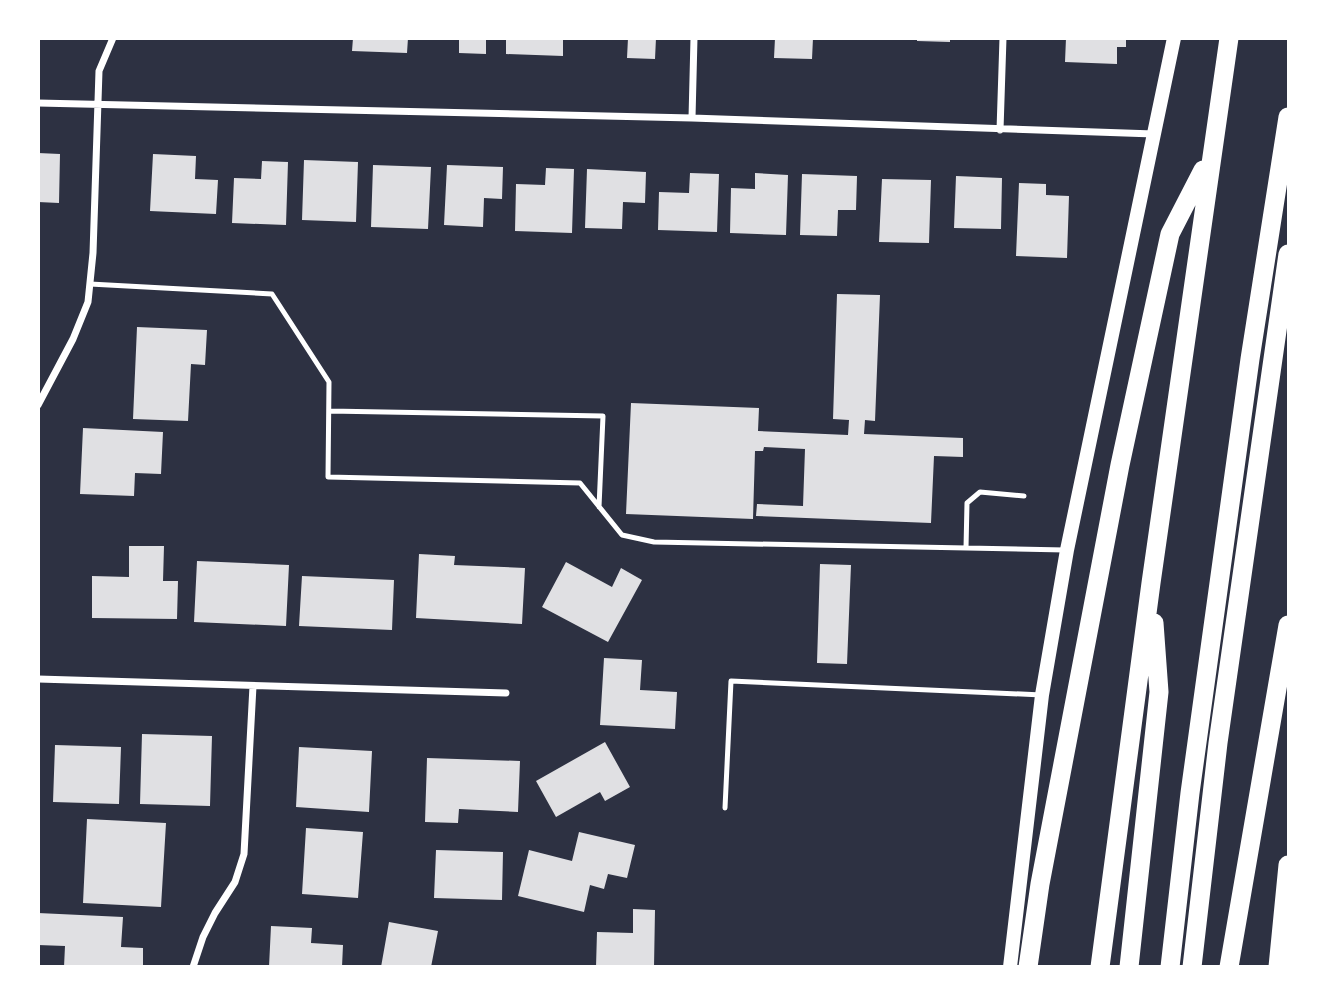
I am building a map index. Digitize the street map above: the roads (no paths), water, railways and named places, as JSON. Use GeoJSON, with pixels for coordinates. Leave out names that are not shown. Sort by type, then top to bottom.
{"type":"FeatureCollection","features":[{"type":"Feature","properties":{"kind":"highway"},"geometry":{"type":"LineString","coordinates":[[1100,967],[1151,583],[1229,38]]}},
{"type":"Feature","properties":{"kind":"highway"},"geometry":{"type":"LineString","coordinates":[[1170,967],[1190,793],[1250,359],[1289,117]]}},
{"type":"Feature","properties":{"kind":"highway"},"geometry":{"type":"LineString","coordinates":[[1028,967],[1040,884],[1118,478],[1171,234],[1211,153]]}},
{"type":"Feature","properties":{"kind":"highway"},"geometry":{"type":"LineString","coordinates":[[1192,967],[1218,743],[1289,254]]}},
{"type":"Feature","properties":{"kind":"highway"},"geometry":{"type":"LineString","coordinates":[[1129,967],[1159,692],[1151,583]]}},
{"type":"Feature","properties":{"kind":"highway"},"geometry":{"type":"LineString","coordinates":[[1229,967],[1289,625]]}},
{"type":"Feature","properties":{"kind":"highway"},"geometry":{"type":"LineString","coordinates":[[1278,967],[1289,865]]}},
{"type":"Feature","properties":{"kind":"main road"},"geometry":{"type":"LineString","coordinates":[[1010,967],[1042,695],[1067,550],[1174,38]]}},
{"type":"Feature","properties":{"kind":"street"},"geometry":{"type":"LineString","coordinates":[[38,405],[73,339],[88,302],[93,253],[99,71],[113,38]]}},
{"type":"Feature","properties":{"kind":"street"},"geometry":{"type":"LineString","coordinates":[[692,118],[694,38]]}},
{"type":"Feature","properties":{"kind":"street"},"geometry":{"type":"LineString","coordinates":[[1000,130],[1003,38]]}},
{"type":"Feature","properties":{"kind":"street"},"geometry":{"type":"LineString","coordinates":[[38,103],[692,118],[1155,135]]}},
{"type":"Feature","properties":{"kind":"street"},"geometry":{"type":"LineString","coordinates":[[38,679],[506,693]]}},
{"type":"Feature","properties":{"kind":"street"},"geometry":{"type":"LineString","coordinates":[[193,967],[215,913],[235,882],[244,855],[253,685]]}},
{"type":"Feature","properties":{"kind":"lane"},"geometry":{"type":"LineString","coordinates":[[90,284],[272,294],[329,382],[328,477],[580,483],[622,535],[654,542],[1067,550]]}},
{"type":"Feature","properties":{"kind":"lane"},"geometry":{"type":"LineString","coordinates":[[329,411],[603,416],[599,508]]}},
{"type":"Feature","properties":{"kind":"lane"},"geometry":{"type":"LineString","coordinates":[[966,548],[967,503],[980,492],[1024,496]]}},
{"type":"Feature","properties":{"kind":"lane"},"geometry":{"type":"LineString","coordinates":[[725,808],[731,681],[1042,695]]}}]}
